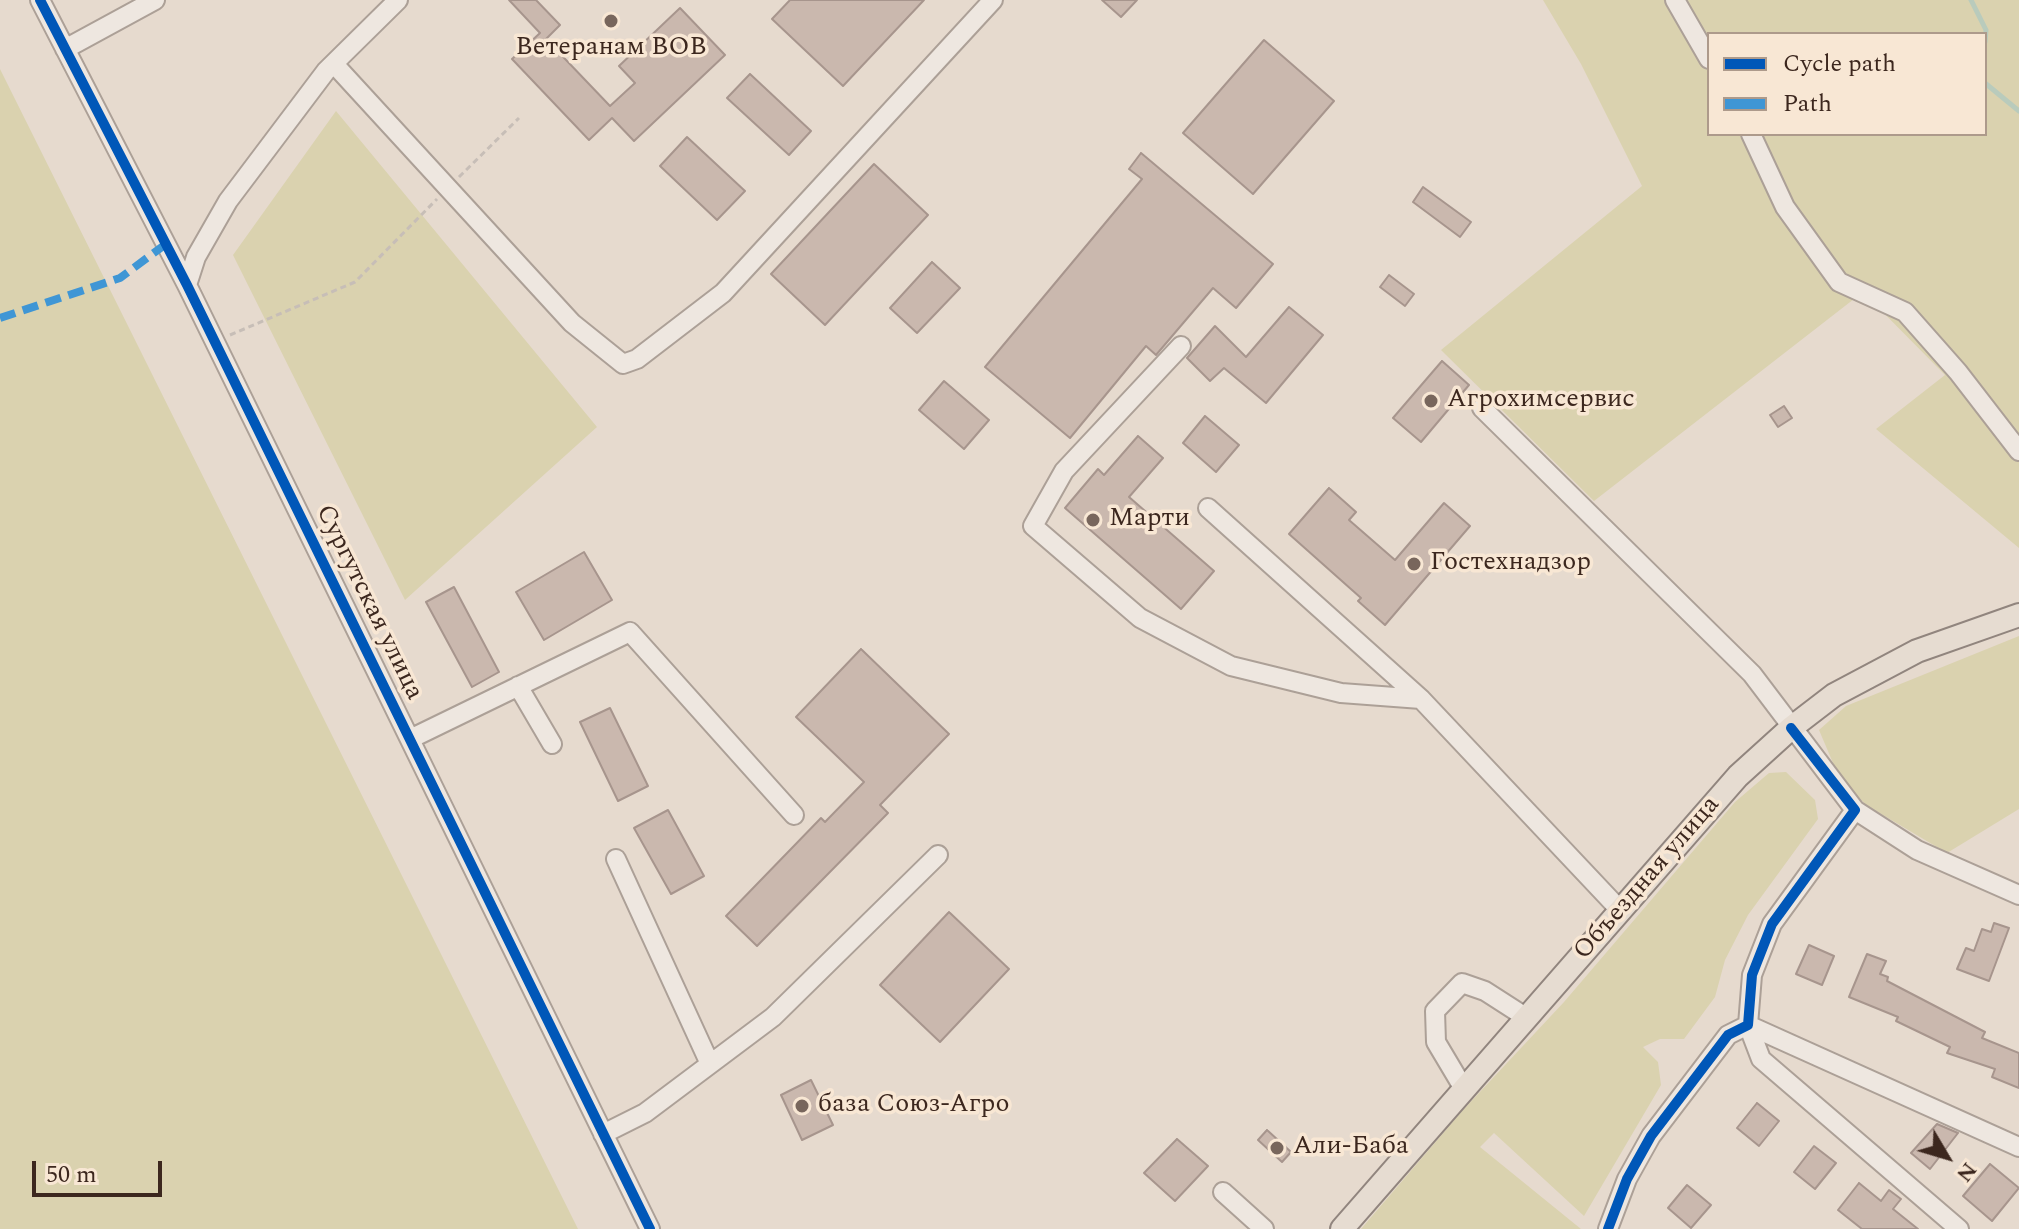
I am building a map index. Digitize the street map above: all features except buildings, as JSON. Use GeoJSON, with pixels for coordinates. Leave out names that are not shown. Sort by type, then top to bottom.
{"type":"FeatureCollection","features":[{"type":"Feature","properties":{"kind":"main road","name":"Объездная улица"},"geometry":{"type":"LineString","coordinates":[[1342,1229],[1738,776],[1791,728],[1834,695],[1917,651],[2019,615]]}},
{"type":"Feature","properties":{"kind":"street","name":"Сургутская улица"},"geometry":{"type":"LineString","coordinates":[[40,0],[215,341],[650,1229]]}},
{"type":"Feature","properties":{"kind":"street"},"geometry":{"type":"LineString","coordinates":[[65,49],[155,0]]}},
{"type":"Feature","properties":{"kind":"street"},"geometry":{"type":"LineString","coordinates":[[187,285],[196,257],[228,201],[334,64],[398,0]]}},
{"type":"Feature","properties":{"kind":"street"},"geometry":{"type":"LineString","coordinates":[[334,64],[446,190],[572,323],[623,364],[637,359],[723,293],[993,0]]}},
{"type":"Feature","properties":{"kind":"street"},"geometry":{"type":"LineString","coordinates":[[1675,0],[1707,56]]}},
{"type":"Feature","properties":{"kind":"street"},"geometry":{"type":"LineString","coordinates":[[1752,136],[1785,207],[1839,282],[1905,312],[1958,372],[2019,451]]}},
{"type":"Feature","properties":{"kind":"street"},"geometry":{"type":"LineString","coordinates":[[1181,346],[1064,471],[1033,526],[1140,618],[1231,666],[1353,695],[1421,699]]}},
{"type":"Feature","properties":{"kind":"street"},"geometry":{"type":"LineString","coordinates":[[1482,408],[1752,674],[1855,810],[1917,850],[2019,895]]}},
{"type":"Feature","properties":{"kind":"street"},"geometry":{"type":"LineString","coordinates":[[1208,508],[1421,699],[1620,910]]}},
{"type":"Feature","properties":{"kind":"street"},"geometry":{"type":"LineString","coordinates":[[410,739],[630,632],[794,815]]}},
{"type":"Feature","properties":{"kind":"street"},"geometry":{"type":"LineString","coordinates":[[518,686],[552,744]]}},
{"type":"Feature","properties":{"kind":"street"},"geometry":{"type":"LineString","coordinates":[[1855,810],[1772,924],[1752,975],[1748,1025],[1761,1059],[1959,1229]]}},
{"type":"Feature","properties":{"kind":"street"},"geometry":{"type":"LineString","coordinates":[[603,1134],[645,1113],[773,1017],[938,855]]}},
{"type":"Feature","properties":{"kind":"street"},"geometry":{"type":"LineString","coordinates":[[616,859],[710,1064]]}},
{"type":"Feature","properties":{"kind":"street"},"geometry":{"type":"LineString","coordinates":[[1464,1089],[1436,1042],[1435,1011],[1462,983],[1485,991],[1527,1018]]}},
{"type":"Feature","properties":{"kind":"street"},"geometry":{"type":"LineString","coordinates":[[1608,1229],[1627,1179],[1651,1136],[1728,1035],[1751,994]]}},
{"type":"Feature","properties":{"kind":"street"},"geometry":{"type":"LineString","coordinates":[[1728,1035],[1748,1025]]}},
{"type":"Feature","properties":{"kind":"street"},"geometry":{"type":"LineString","coordinates":[[1748,1025],[2019,1147]]}},
{"type":"Feature","properties":{"kind":"street"},"geometry":{"type":"LineString","coordinates":[[1223,1192],[1264,1229]]}},
{"type":"Feature","properties":{"kind":"path"},"geometry":{"type":"LineString","coordinates":[[215,341],[355,282],[519,118]]}},
{"type":"Feature","properties":{"kind":"shaded area"},"geometry":{"type":"Polygon","coordinates":[[[1543,0],[2019,0],[2019,548],[1876,429],[1945,375],[1863,292],[1594,501],[1441,350],[1642,186],[1581,64],[1543,0]]]}},
{"type":"Feature","properties":{"kind":"shaded area"},"geometry":{"type":"Polygon","coordinates":[[[0,69],[578,1229],[0,1229],[0,69]]]}},
{"type":"Feature","properties":{"kind":"shaded area"},"geometry":{"type":"Polygon","coordinates":[[[336,111],[597,427],[405,600],[233,255],[336,111]]]}},
{"type":"Feature","properties":{"kind":"shaded area"},"geometry":{"type":"Polygon","coordinates":[[[2019,636],[2019,809],[1947,853],[1866,805],[1839,777],[1819,730],[1846,706],[2019,636]]]}},
{"type":"Feature","properties":{"kind":"shaded area"},"geometry":{"type":"Polygon","coordinates":[[[1786,772],[1815,800],[1818,819],[1748,915],[1725,960],[1715,997],[1684,1039],[1660,1039],[1643,1047],[1658,1062],[1661,1085],[1584,1216],[1494,1133],[1480,1147],[1581,1229],[1361,1229],[1463,1110],[1564,1002],[1735,802],[1769,773],[1786,772]]]}},
{"type":"Feature","properties":{"kind":"waterway"},"geometry":{"type":"LineString","coordinates":[[1971,0],[1986,32]]}},
{"type":"Feature","properties":{"kind":"waterway"},"geometry":{"type":"LineString","coordinates":[[1987,85],[2019,111]]}},
{"type":"Feature","properties":{"kind":"marked path"},"geometry":{"type":"LineString","coordinates":[[0,318],[120,278],[166,244]]}},
{"type":"Feature","properties":{"kind":"cycle path"},"geometry":{"type":"LineString","coordinates":[[40,0],[187,285],[650,1229]]}},
{"type":"Feature","properties":{"kind":"cycle path"},"geometry":{"type":"LineString","coordinates":[[1608,1229],[1627,1179],[1651,1136],[1728,1035],[1748,1025],[1752,975],[1772,924],[1855,810],[1791,728]]}},
{"type":"Feature","properties":{"kind":"place","name":"Ветеранам ВОВ"},"geometry":{"type":"Point","coordinates":[611,21]}},
{"type":"Feature","properties":{"kind":"place","name":"Агрохимсервис"},"geometry":{"type":"Point","coordinates":[1431,401]}},
{"type":"Feature","properties":{"kind":"place","name":"Марти"},"geometry":{"type":"Point","coordinates":[1093,520]}},
{"type":"Feature","properties":{"kind":"place","name":"Гостехнадзор"},"geometry":{"type":"Point","coordinates":[1414,564]}},
{"type":"Feature","properties":{"kind":"place","name":"база Союз-Агро"},"geometry":{"type":"Point","coordinates":[802,1106]}},
{"type":"Feature","properties":{"kind":"place","name":"Али-Баба"},"geometry":{"type":"Point","coordinates":[1277,1148]}}]}
